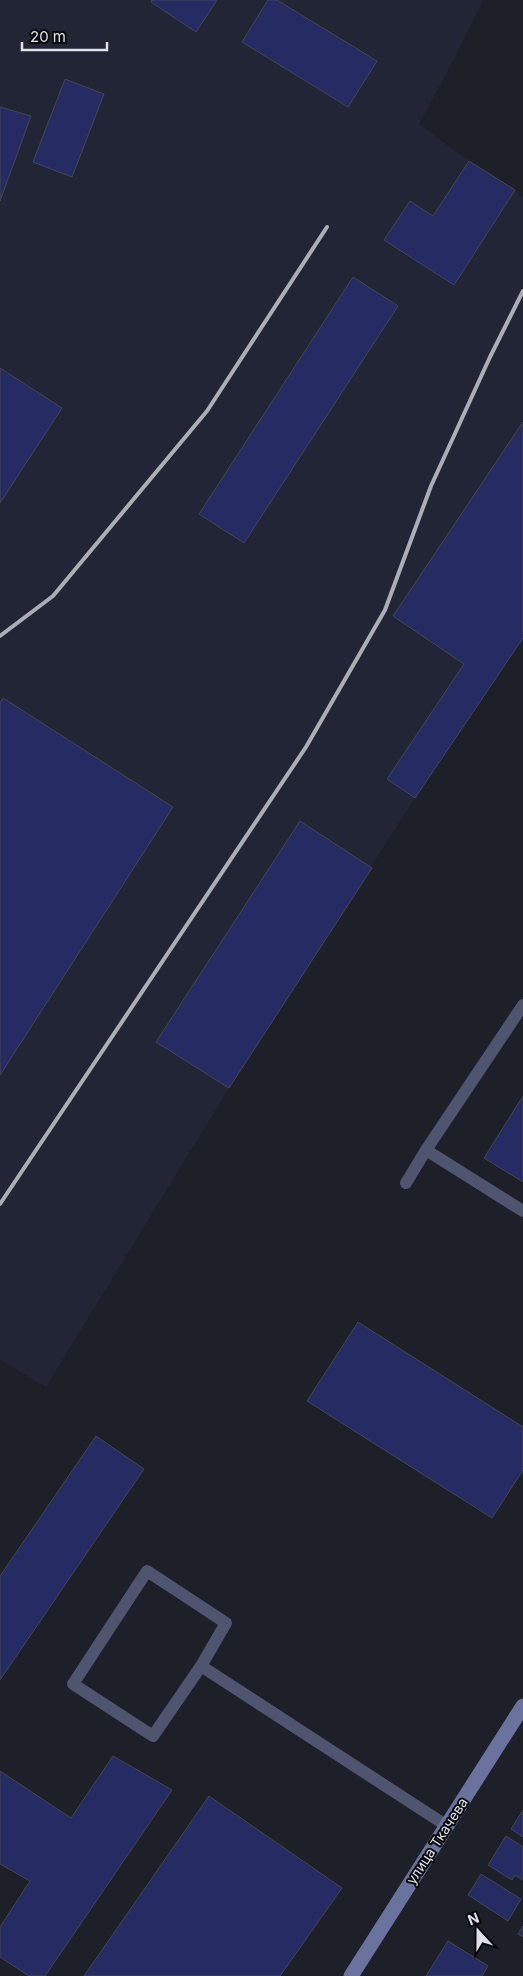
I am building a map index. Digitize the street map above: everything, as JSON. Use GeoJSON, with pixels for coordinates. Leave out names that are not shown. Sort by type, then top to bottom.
{"type":"FeatureCollection","features":[{"type":"Feature","properties":{"kind":"street","name":"улица Ткачева"},"geometry":{"type":"LineString","coordinates":[[351,1976],[523,1706]]}},
{"type":"Feature","properties":{"kind":"lane"},"geometry":{"type":"LineString","coordinates":[[406,1183],[426,1150],[521,1013]]}},
{"type":"Feature","properties":{"kind":"lane"},"geometry":{"type":"LineString","coordinates":[[426,1150],[523,1211]]}},
{"type":"Feature","properties":{"kind":"lane"},"geometry":{"type":"LineString","coordinates":[[147,1571],[226,1622],[201,1666],[153,1736],[73,1684],[147,1571]]}},
{"type":"Feature","properties":{"kind":"lane"},"geometry":{"type":"LineString","coordinates":[[201,1666],[447,1826]]}},
{"type":"Feature","properties":{"kind":"shaded area"},"geometry":{"type":"Polygon","coordinates":[[[0,0],[483,0],[419,124],[469,161],[515,190],[523,198],[523,638],[415,798],[229,1088],[46,1387],[0,1360],[0,0]]]}},
{"type":"Feature","properties":{"kind":"building"},"geometry":{"type":"Polygon","coordinates":[[[152,0],[217,0],[196,32],[151,2],[152,0]]]}},
{"type":"Feature","properties":{"kind":"building"},"geometry":{"type":"Polygon","coordinates":[[[268,0],[277,0],[377,61],[348,107],[242,42],[268,0]]]}},
{"type":"Feature","properties":{"kind":"building"},"geometry":{"type":"Polygon","coordinates":[[[65,79],[104,94],[72,177],[33,162],[65,79]]]}},
{"type":"Feature","properties":{"kind":"building"},"geometry":{"type":"Polygon","coordinates":[[[0,107],[31,116],[0,201],[0,107]]]}},
{"type":"Feature","properties":{"kind":"building"},"geometry":{"type":"Polygon","coordinates":[[[469,161],[515,190],[454,285],[384,240],[410,201],[433,216],[469,161]]]}},
{"type":"Feature","properties":{"kind":"building"},"geometry":{"type":"Polygon","coordinates":[[[353,277],[398,306],[244,543],[199,514],[353,277]]]}},
{"type":"Feature","properties":{"kind":"building"},"geometry":{"type":"Polygon","coordinates":[[[0,368],[62,408],[0,503],[0,368]]]}},
{"type":"Feature","properties":{"kind":"building"},"geometry":{"type":"Polygon","coordinates":[[[523,422],[523,638],[415,798],[387,779],[464,664],[393,616],[523,422]]]}},
{"type":"Feature","properties":{"kind":"building"},"geometry":{"type":"Polygon","coordinates":[[[3,698],[173,807],[0,1075],[0,703],[3,698]]]}},
{"type":"Feature","properties":{"kind":"building"},"geometry":{"type":"Polygon","coordinates":[[[300,821],[372,868],[229,1088],[156,1042],[300,821]]]}},
{"type":"Feature","properties":{"kind":"building"},"geometry":{"type":"Polygon","coordinates":[[[523,1096],[523,1182],[484,1158],[523,1096]]]}},
{"type":"Feature","properties":{"kind":"building"},"geometry":{"type":"Polygon","coordinates":[[[358,1322],[523,1427],[523,1470],[492,1518],[307,1401],[358,1322]]]}},
{"type":"Feature","properties":{"kind":"building"},"geometry":{"type":"Polygon","coordinates":[[[96,1436],[144,1469],[0,1680],[0,1576],[96,1436]]]}},
{"type":"Feature","properties":{"kind":"building"},"geometry":{"type":"Polygon","coordinates":[[[113,1756],[172,1790],[45,1976],[29,1976],[0,1957],[0,1927],[30,1881],[0,1864],[0,1771],[71,1818],[113,1756]]]}},
{"type":"Feature","properties":{"kind":"building"},"geometry":{"type":"Polygon","coordinates":[[[209,1796],[342,1888],[280,1976],[84,1976],[209,1796]]]}},
{"type":"Feature","properties":{"kind":"building"},"geometry":{"type":"Polygon","coordinates":[[[523,1810],[523,1837],[511,1829],[523,1810]]]}},
{"type":"Feature","properties":{"kind":"building"},"geometry":{"type":"Polygon","coordinates":[[[506,1836],[523,1847],[523,1880],[515,1875],[512,1880],[488,1865],[506,1836]]]}},
{"type":"Feature","properties":{"kind":"building"},"geometry":{"type":"Polygon","coordinates":[[[481,1874],[521,1899],[508,1921],[468,1895],[481,1874]]]}},
{"type":"Feature","properties":{"kind":"building"},"geometry":{"type":"Polygon","coordinates":[[[523,1926],[523,1937],[518,1934],[523,1926]]]}},
{"type":"Feature","properties":{"kind":"building"},"geometry":{"type":"Polygon","coordinates":[[[448,1941],[488,1966],[482,1976],[426,1976],[448,1941]]]}},
{"type":"Feature","properties":{"kind":"railway"},"geometry":{"type":"LineString","coordinates":[[0,636],[53,596],[207,411],[327,227]]}},
{"type":"Feature","properties":{"kind":"railway"},"geometry":{"type":"LineString","coordinates":[[0,1204],[306,747],[385,610],[431,486],[490,357],[523,291]]}}]}
